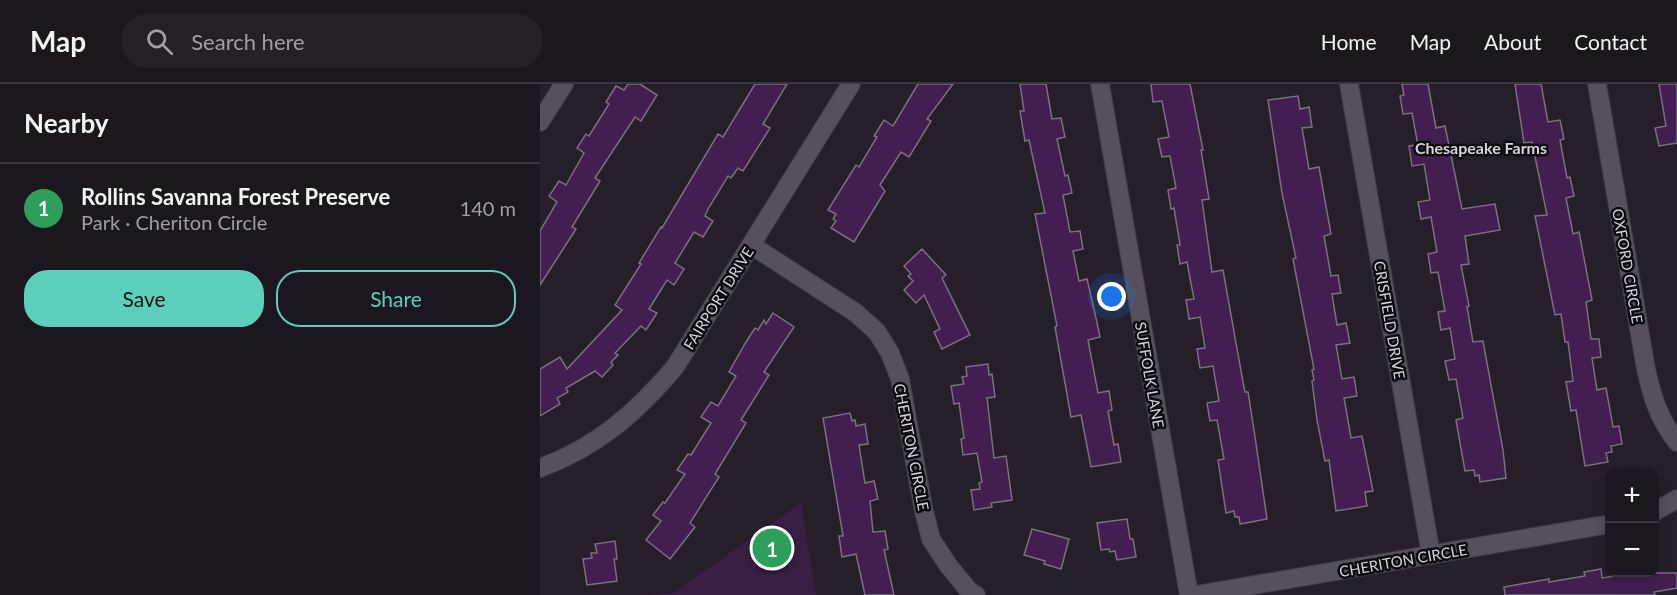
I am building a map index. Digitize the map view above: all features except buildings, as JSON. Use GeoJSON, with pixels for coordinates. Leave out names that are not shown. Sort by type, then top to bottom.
{"type":"FeatureCollection","features":[{"type":"Feature","properties":{"kind":"street"},"geometry":{"type":"LineString","coordinates":[[540,122],[564,84]]}},
{"type":"Feature","properties":{"kind":"street","name":"FAIRPORT DRIVE"},"geometry":{"type":"LineString","coordinates":[[540,468],[602,438],[649,397],[675,368],[851,84]]}},
{"type":"Feature","properties":{"kind":"street","name":"SUFFOLK LANE"},"geometry":{"type":"LineString","coordinates":[[1100,84],[1188,595]]}},
{"type":"Feature","properties":{"kind":"street","name":"CRISFIELD DRIVE"},"geometry":{"type":"LineString","coordinates":[[1349,84],[1431,555]]}},
{"type":"Feature","properties":{"kind":"street","name":"OXFORD CIRCLE"},"geometry":{"type":"LineString","coordinates":[[1597,84],[1646,369],[1654,402],[1665,427],[1677,442]]}},
{"type":"Feature","properties":{"kind":"street","name":"CHERITON CIRCLE"},"geometry":{"type":"LineString","coordinates":[[751,245],[856,313],[877,332],[890,353],[900,379],[931,539],[948,565],[970,592],[976,595]]}},
{"type":"Feature","properties":{"kind":"street"},"geometry":{"type":"LineString","coordinates":[[1659,510],[1677,499]]}},
{"type":"Feature","properties":{"kind":"street","name":"CHERITON CIRCLE"},"geometry":{"type":"LineString","coordinates":[[1196,595],[1605,525]]}},
{"type":"Feature","properties":{"kind":"shaded area"},"geometry":{"type":"Polygon","coordinates":[[[801,503],[816,595],[649,595],[673,593],[801,503]]]}},
{"type":"Feature","properties":{"kind":"place","name":"Rollins Savanna Forest Preserve"},"geometry":{"type":"Point","coordinates":[772,548]}},
{"type":"Feature","properties":{"kind":"district","name":"Chesapeake Farms"},"geometry":{"type":"Point","coordinates":[1481,147]}}]}
